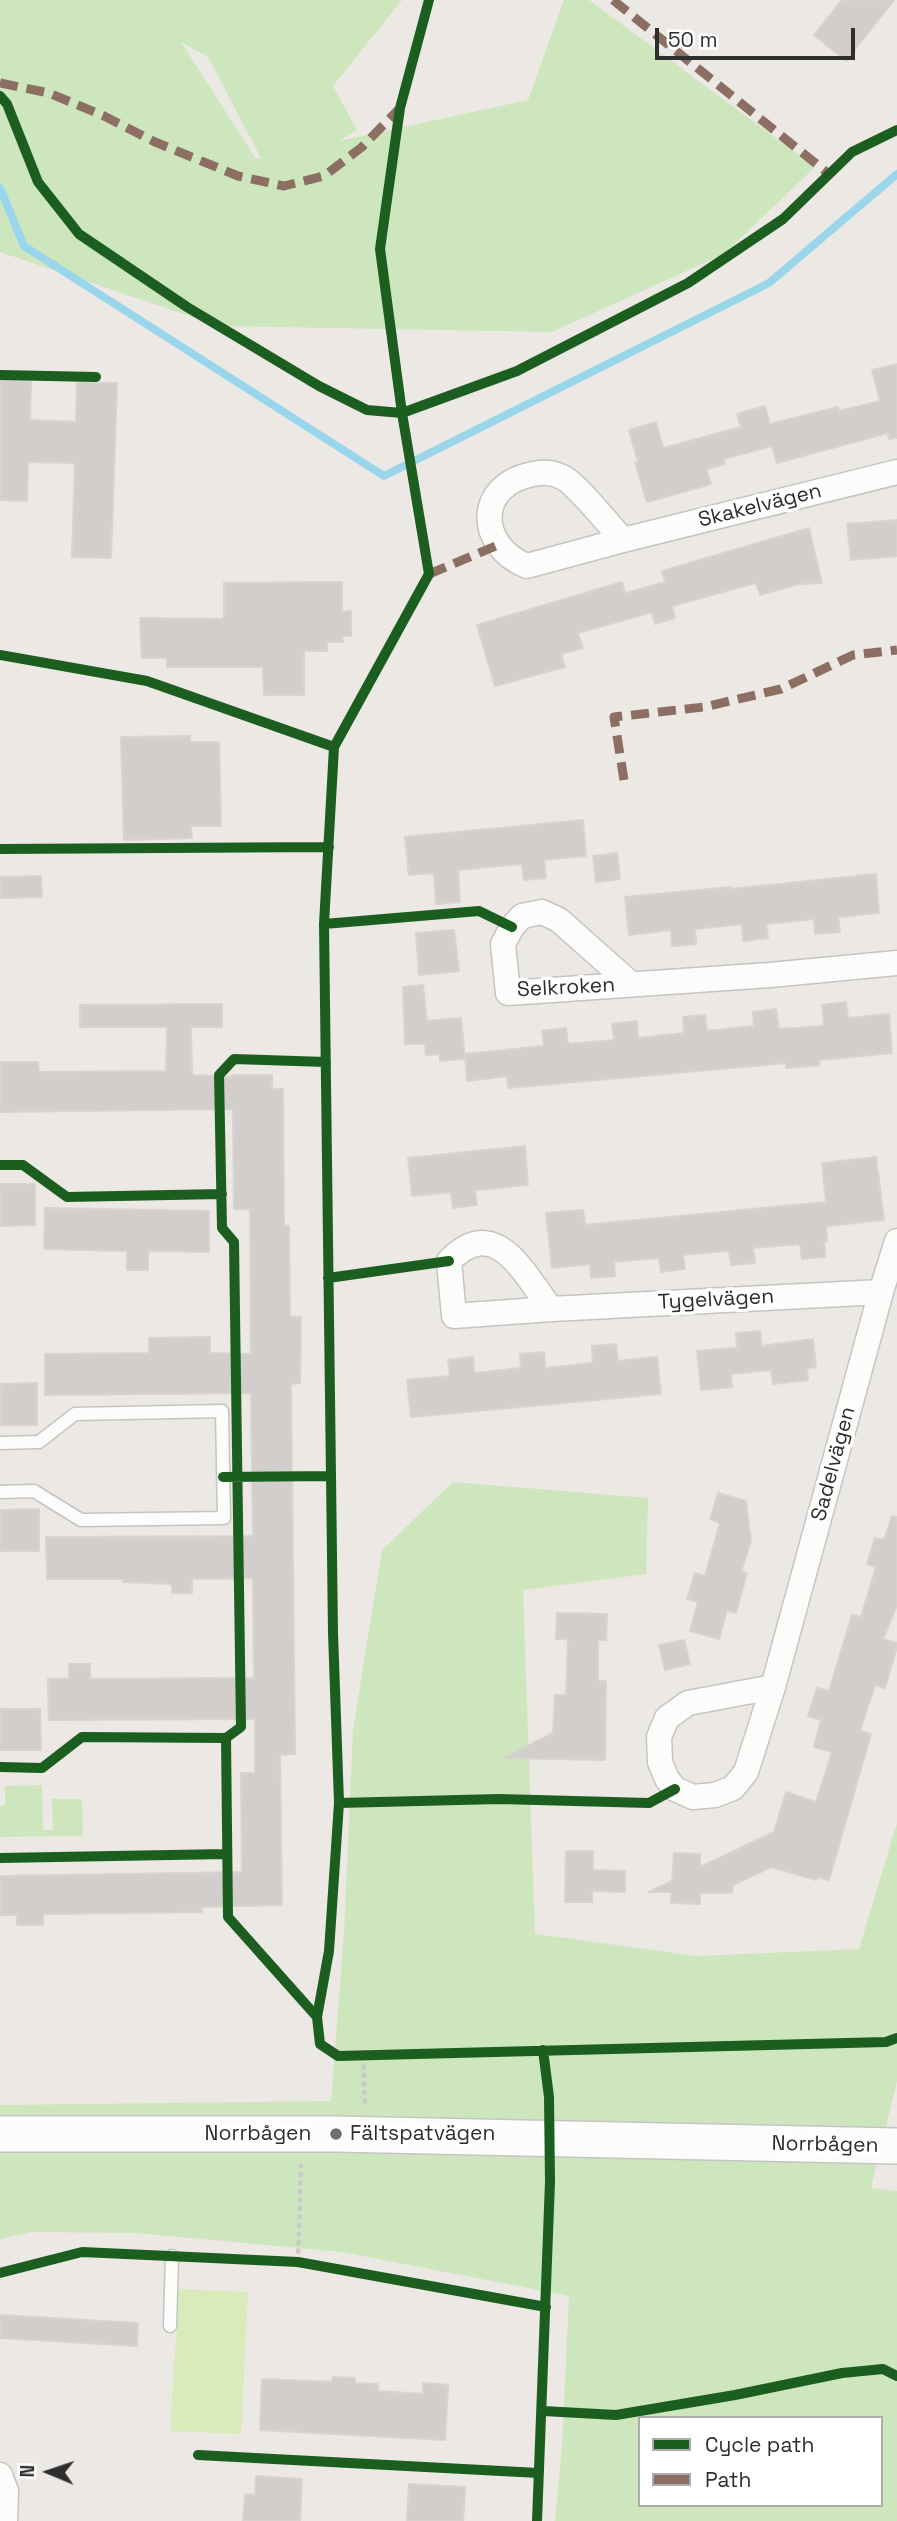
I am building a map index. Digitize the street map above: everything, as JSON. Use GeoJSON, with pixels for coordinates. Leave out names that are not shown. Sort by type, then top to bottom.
{"type":"FeatureCollection","features":[{"type":"Feature","properties":{"kind":"street","name":"Skakelvägen"},"geometry":{"type":"LineString","coordinates":[[623,540],[565,478],[548,472],[514,478],[500,489],[491,505],[489,525],[498,545],[513,561],[527,566],[897,472]]}},
{"type":"Feature","properties":{"kind":"street","name":"Selkroken"},"geometry":{"type":"LineString","coordinates":[[631,984],[559,920],[542,912],[522,916],[503,944],[508,993],[631,984],[897,963]]}},
{"type":"Feature","properties":{"kind":"street","name":"Sadelvägen"},"geometry":{"type":"LineString","coordinates":[[773,1687],[688,1703],[667,1718],[659,1737],[660,1762],[667,1779],[675,1789],[694,1797],[715,1796],[733,1788],[746,1772],[773,1687],[897,1241]]}},
{"type":"Feature","properties":{"kind":"street","name":"Tygelvägen"},"geometry":{"type":"LineString","coordinates":[[551,1309],[881,1292]]}},
{"type":"Feature","properties":{"kind":"street","name":"Norrbågen"},"geometry":{"type":"LineString","coordinates":[[0,2134],[337,2134],[896,2147]]}},
{"type":"Feature","properties":{"kind":"street"},"geometry":{"type":"LineString","coordinates":[[0,2475],[6,2491],[5,2521]]}},
{"type":"Feature","properties":{"kind":"lane"},"geometry":{"type":"LineString","coordinates":[[0,1443],[39,1442],[75,1414],[222,1411],[223,1518],[81,1520],[34,1491],[0,1492]]}},
{"type":"Feature","properties":{"kind":"lane"},"geometry":{"type":"LineString","coordinates":[[170,2326],[172,2256]]}},
{"type":"Feature","properties":{"kind":"path"},"geometry":{"type":"LineString","coordinates":[[363,2056],[365,2105]]}},
{"type":"Feature","properties":{"kind":"path"},"geometry":{"type":"LineString","coordinates":[[299,2262],[301,2163]]}},
{"type":"Feature","properties":{"kind":"green space"},"geometry":{"type":"Polygon","coordinates":[[[0,0],[402,0],[333,86],[357,130],[339,141],[528,100],[564,0],[589,0],[815,167],[724,254],[552,332],[219,326],[0,252],[0,0]],[[181,42],[256,159],[261,158],[208,57],[181,42]]]}},
{"type":"Feature","properties":{"kind":"green space"},"geometry":{"type":"Polygon","coordinates":[[[453,1482],[648,1498],[646,1574],[523,1590],[535,1934],[697,1956],[859,1949],[897,1823],[897,2081],[871,2188],[897,2191],[897,2521],[555,2521],[562,2447],[569,2296],[342,2252],[136,2233],[32,2232],[0,2239],[0,2105],[331,2101],[344,1933],[353,1730],[382,1550],[453,1482]]]}},
{"type":"Feature","properties":{"kind":"green space"},"geometry":{"type":"Polygon","coordinates":[[[42,1785],[43,1830],[53,1830],[52,1799],[82,1799],[83,1836],[0,1837],[0,1806],[5,1805],[5,1786],[42,1785]]]}},
{"type":"Feature","properties":{"kind":"green space"},"geometry":{"type":"Polygon","coordinates":[[[179,2289],[248,2292],[241,2434],[170,2431],[179,2289]]]}},
{"type":"Feature","properties":{"kind":"building"},"geometry":{"type":"Polygon","coordinates":[[[842,0],[894,0],[846,61],[814,35],[842,0]]]}},
{"type":"Feature","properties":{"kind":"building"},"geometry":{"type":"Polygon","coordinates":[[[897,364],[897,438],[889,439],[888,433],[777,463],[772,446],[723,459],[725,464],[706,469],[711,484],[647,502],[635,463],[638,462],[629,430],[656,422],[663,448],[741,427],[737,414],[765,406],[770,424],[838,407],[839,411],[880,401],[872,370],[897,364]]]}},
{"type":"Feature","properties":{"kind":"building"},"geometry":{"type":"Polygon","coordinates":[[[0,379],[31,380],[30,420],[76,422],[77,382],[117,383],[111,558],[72,557],[75,463],[28,462],[27,501],[0,500],[0,379]]]}},
{"type":"Feature","properties":{"kind":"building"},"geometry":{"type":"Polygon","coordinates":[[[897,520],[897,556],[851,560],[847,524],[897,520]]]}},
{"type":"Feature","properties":{"kind":"building"},"geometry":{"type":"Polygon","coordinates":[[[809,528],[822,583],[799,584],[760,595],[756,583],[672,606],[675,618],[655,624],[652,612],[578,633],[583,648],[561,654],[565,667],[495,686],[477,625],[622,582],[625,593],[665,582],[662,571],[809,528]]]}},
{"type":"Feature","properties":{"kind":"building"},"geometry":{"type":"Polygon","coordinates":[[[342,582],[342,612],[351,611],[351,636],[342,636],[343,642],[327,642],[327,651],[304,651],[304,695],[264,695],[263,667],[167,667],[167,658],[142,658],[140,618],[224,619],[224,583],[342,582]]]}},
{"type":"Feature","properties":{"kind":"building"},"geometry":{"type":"Polygon","coordinates":[[[190,736],[190,742],[219,742],[221,826],[191,826],[192,838],[124,840],[121,737],[190,736]]]}},
{"type":"Feature","properties":{"kind":"building"},"geometry":{"type":"Polygon","coordinates":[[[583,820],[586,856],[544,860],[546,878],[524,880],[522,864],[458,870],[460,902],[436,904],[434,873],[409,875],[405,837],[583,820]]]}},
{"type":"Feature","properties":{"kind":"building"},"geometry":{"type":"Polygon","coordinates":[[[617,853],[620,879],[596,882],[593,856],[617,853]]]}},
{"type":"Feature","properties":{"kind":"building"},"geometry":{"type":"Polygon","coordinates":[[[876,874],[879,913],[838,917],[840,932],[815,934],[814,919],[766,924],[768,938],[743,941],[742,924],[695,929],[696,944],[672,946],[671,930],[629,935],[625,897],[876,874]]]}},
{"type":"Feature","properties":{"kind":"building"},"geometry":{"type":"Polygon","coordinates":[[[41,876],[42,897],[0,898],[0,877],[41,876]]]}},
{"type":"Feature","properties":{"kind":"building"},"geometry":{"type":"Polygon","coordinates":[[[454,930],[459,971],[419,975],[416,933],[454,930]]]}},
{"type":"Feature","properties":{"kind":"building"},"geometry":{"type":"Polygon","coordinates":[[[423,985],[427,1021],[461,1018],[465,1059],[440,1061],[440,1054],[426,1055],[425,1044],[405,1044],[403,987],[423,985]]]}},
{"type":"Feature","properties":{"kind":"building"},"geometry":{"type":"Polygon","coordinates":[[[846,1002],[848,1018],[889,1014],[892,1053],[819,1060],[819,1065],[786,1068],[786,1063],[508,1088],[507,1076],[467,1081],[465,1054],[544,1046],[542,1031],[566,1028],[568,1044],[614,1040],[612,1024],[637,1021],[638,1038],[684,1033],[683,1017],[705,1015],[707,1031],[754,1026],[753,1012],[776,1009],[779,1029],[824,1026],[822,1005],[846,1002]]]}},
{"type":"Feature","properties":{"kind":"building"},"geometry":{"type":"Polygon","coordinates":[[[222,1004],[222,1027],[191,1027],[192,1075],[272,1075],[272,1089],[283,1089],[284,1226],[289,1226],[290,1317],[301,1317],[300,1383],[291,1384],[295,1754],[280,1755],[282,1905],[201,1907],[202,1912],[43,1914],[43,1925],[17,1925],[17,1915],[0,1915],[0,1876],[242,1872],[241,1773],[255,1773],[255,1719],[49,1720],[48,1679],[69,1679],[69,1664],[90,1664],[90,1679],[254,1678],[253,1578],[192,1579],[192,1593],[172,1593],[172,1584],[123,1582],[123,1579],[47,1579],[46,1537],[253,1536],[251,1393],[45,1395],[45,1354],[149,1353],[149,1338],[210,1337],[210,1353],[251,1354],[250,1209],[234,1209],[233,1109],[0,1112],[0,1062],[38,1062],[39,1072],[166,1071],[167,1027],[80,1027],[80,1005],[222,1004]]]}},
{"type":"Feature","properties":{"kind":"building"},"geometry":{"type":"Polygon","coordinates":[[[525,1146],[528,1185],[475,1190],[477,1205],[453,1208],[451,1192],[412,1196],[408,1158],[525,1146]]]}},
{"type":"Feature","properties":{"kind":"building"},"geometry":{"type":"Polygon","coordinates":[[[876,1157],[884,1220],[826,1226],[825,1257],[802,1259],[800,1244],[753,1248],[755,1263],[731,1265],[729,1251],[683,1255],[685,1269],[661,1272],[659,1258],[614,1262],[615,1276],[591,1278],[590,1264],[552,1268],[546,1213],[583,1210],[585,1225],[826,1202],[822,1163],[876,1157]]]}},
{"type":"Feature","properties":{"kind":"building"},"geometry":{"type":"Polygon","coordinates":[[[0,1184],[35,1184],[35,1225],[0,1226],[0,1184]]]}},
{"type":"Feature","properties":{"kind":"building"},"geometry":{"type":"Polygon","coordinates":[[[45,1208],[209,1211],[209,1252],[148,1251],[148,1270],[127,1270],[127,1251],[44,1249],[45,1208]]]}},
{"type":"Feature","properties":{"kind":"building"},"geometry":{"type":"Polygon","coordinates":[[[760,1331],[762,1346],[813,1339],[816,1367],[807,1368],[808,1380],[773,1384],[771,1370],[731,1374],[732,1387],[701,1390],[697,1351],[737,1348],[736,1333],[760,1331]]]}},
{"type":"Feature","properties":{"kind":"building"},"geometry":{"type":"Polygon","coordinates":[[[616,1344],[618,1361],[657,1357],[661,1394],[411,1417],[407,1380],[450,1376],[448,1360],[473,1357],[474,1373],[521,1368],[520,1354],[544,1352],[545,1368],[593,1363],[592,1346],[616,1344]]]}},
{"type":"Feature","properties":{"kind":"building"},"geometry":{"type":"Polygon","coordinates":[[[37,1383],[37,1425],[0,1425],[0,1384],[37,1383]]]}},
{"type":"Feature","properties":{"kind":"building"},"geometry":{"type":"Polygon","coordinates":[[[718,1493],[746,1501],[751,1541],[741,1572],[747,1573],[736,1613],[727,1610],[719,1639],[690,1631],[698,1602],[687,1599],[695,1573],[705,1576],[720,1523],[710,1519],[718,1493]]]}},
{"type":"Feature","properties":{"kind":"building"},"geometry":{"type":"Polygon","coordinates":[[[39,1509],[39,1551],[0,1551],[0,1510],[39,1509]]]}},
{"type":"Feature","properties":{"kind":"building"},"geometry":{"type":"Polygon","coordinates":[[[892,1516],[897,1517],[897,1605],[883,1639],[897,1643],[897,1647],[885,1688],[875,1685],[860,1731],[871,1734],[829,1880],[817,1877],[816,1880],[771,1867],[733,1885],[732,1893],[700,1893],[700,1904],[671,1903],[672,1892],[649,1892],[672,1881],[674,1853],[700,1854],[700,1867],[774,1832],[786,1792],[816,1802],[832,1752],[814,1747],[821,1720],[808,1716],[817,1688],[829,1691],[852,1615],[861,1617],[876,1567],[867,1564],[875,1538],[884,1540],[892,1516]]]}},
{"type":"Feature","properties":{"kind":"building"},"geometry":{"type":"Polygon","coordinates":[[[557,1613],[607,1614],[606,1640],[598,1640],[598,1681],[606,1681],[605,1760],[504,1758],[553,1733],[555,1695],[566,1695],[568,1639],[556,1639],[557,1613]]]}},
{"type":"Feature","properties":{"kind":"building"},"geometry":{"type":"Polygon","coordinates":[[[684,1640],[690,1664],[665,1670],[659,1645],[684,1640]]]}},
{"type":"Feature","properties":{"kind":"building"},"geometry":{"type":"Polygon","coordinates":[[[0,1709],[40,1709],[41,1750],[0,1750],[0,1709]]]}},
{"type":"Feature","properties":{"kind":"building"},"geometry":{"type":"Polygon","coordinates":[[[566,1851],[593,1851],[593,1870],[625,1871],[625,1892],[592,1891],[592,1902],[565,1902],[566,1851]]]}},
{"type":"Feature","properties":{"kind":"building"},"geometry":{"type":"Polygon","coordinates":[[[0,2315],[138,2323],[137,2346],[0,2338],[0,2315]]]}},
{"type":"Feature","properties":{"kind":"building"},"geometry":{"type":"Polygon","coordinates":[[[333,2377],[355,2378],[355,2383],[378,2384],[378,2391],[423,2394],[423,2383],[448,2385],[445,2440],[260,2430],[262,2379],[332,2382],[333,2377]]]}},
{"type":"Feature","properties":{"kind":"building"},"geometry":{"type":"Polygon","coordinates":[[[256,2476],[302,2479],[300,2521],[243,2521],[245,2494],[255,2495],[256,2476]]]}},
{"type":"Feature","properties":{"kind":"building"},"geometry":{"type":"Polygon","coordinates":[[[409,2484],[465,2487],[463,2521],[407,2521],[409,2484]]]}},
{"type":"Feature","properties":{"kind":"waterway"},"geometry":{"type":"LineString","coordinates":[[0,188],[24,246],[384,476],[769,283],[897,174]]}},
{"type":"Feature","properties":{"kind":"marked path"},"geometry":{"type":"LineString","coordinates":[[613,0],[830,175]]}},
{"type":"Feature","properties":{"kind":"marked path"},"geometry":{"type":"LineString","coordinates":[[0,83],[49,93],[104,116],[155,142],[238,176],[284,186],[324,176],[362,147],[398,110]]}},
{"type":"Feature","properties":{"kind":"marked path"},"geometry":{"type":"LineString","coordinates":[[429,574],[498,545]]}},
{"type":"Feature","properties":{"kind":"marked path"},"geometry":{"type":"LineString","coordinates":[[624,780],[614,717],[704,707],[781,689],[853,655],[897,650]]}},
{"type":"Feature","properties":{"kind":"cycle path"},"geometry":{"type":"LineString","coordinates":[[429,0],[400,108],[380,249],[402,413],[429,574],[334,747],[324,924],[333,1633],[339,1803],[329,1951],[317,2017],[320,2044],[338,2056],[886,2042],[897,2038]]}},
{"type":"Feature","properties":{"kind":"cycle path"},"geometry":{"type":"LineString","coordinates":[[0,96],[7,104],[38,182],[79,234],[187,307],[319,386],[367,410],[402,413],[517,371],[688,283],[783,219],[852,152],[897,130]]}},
{"type":"Feature","properties":{"kind":"cycle path"},"geometry":{"type":"LineString","coordinates":[[0,375],[96,377]]}},
{"type":"Feature","properties":{"kind":"cycle path"},"geometry":{"type":"LineString","coordinates":[[0,655],[147,681],[334,747]]}},
{"type":"Feature","properties":{"kind":"cycle path"},"geometry":{"type":"LineString","coordinates":[[0,849],[329,847]]}},
{"type":"Feature","properties":{"kind":"cycle path"},"geometry":{"type":"LineString","coordinates":[[324,924],[479,911],[512,927]]}},
{"type":"Feature","properties":{"kind":"cycle path"},"geometry":{"type":"LineString","coordinates":[[317,2017],[228,1917],[226,1738],[241,1727],[234,1242],[222,1228],[219,1075],[234,1059],[326,1062]]}},
{"type":"Feature","properties":{"kind":"cycle path"},"geometry":{"type":"LineString","coordinates":[[0,1165],[23,1165],[67,1197],[222,1194]]}},
{"type":"Feature","properties":{"kind":"cycle path"},"geometry":{"type":"LineString","coordinates":[[328,1278],[449,1261]]}},
{"type":"Feature","properties":{"kind":"cycle path"},"geometry":{"type":"LineString","coordinates":[[223,1477],[331,1476]]}},
{"type":"Feature","properties":{"kind":"cycle path"},"geometry":{"type":"LineString","coordinates":[[0,1767],[42,1768],[82,1737],[226,1738]]}},
{"type":"Feature","properties":{"kind":"cycle path"},"geometry":{"type":"LineString","coordinates":[[339,1803],[499,1799],[649,1803],[675,1789]]}},
{"type":"Feature","properties":{"kind":"cycle path"},"geometry":{"type":"LineString","coordinates":[[0,1858],[227,1854]]}},
{"type":"Feature","properties":{"kind":"cycle path"},"geometry":{"type":"LineString","coordinates":[[537,2521],[550,2182],[549,2097],[543,2050]]}},
{"type":"Feature","properties":{"kind":"cycle path"},"geometry":{"type":"LineString","coordinates":[[0,2273],[82,2252],[298,2262],[546,2307]]}},
{"type":"Feature","properties":{"kind":"cycle path"},"geometry":{"type":"LineString","coordinates":[[543,2411],[616,2415],[842,2373],[883,2369],[897,2376]]}},
{"type":"Feature","properties":{"kind":"cycle path"},"geometry":{"type":"LineString","coordinates":[[198,2455],[539,2473]]}},
{"type":"Feature","properties":{"kind":"place","name":"Fältspatvägen"},"geometry":{"type":"Point","coordinates":[336,2134]}}]}
